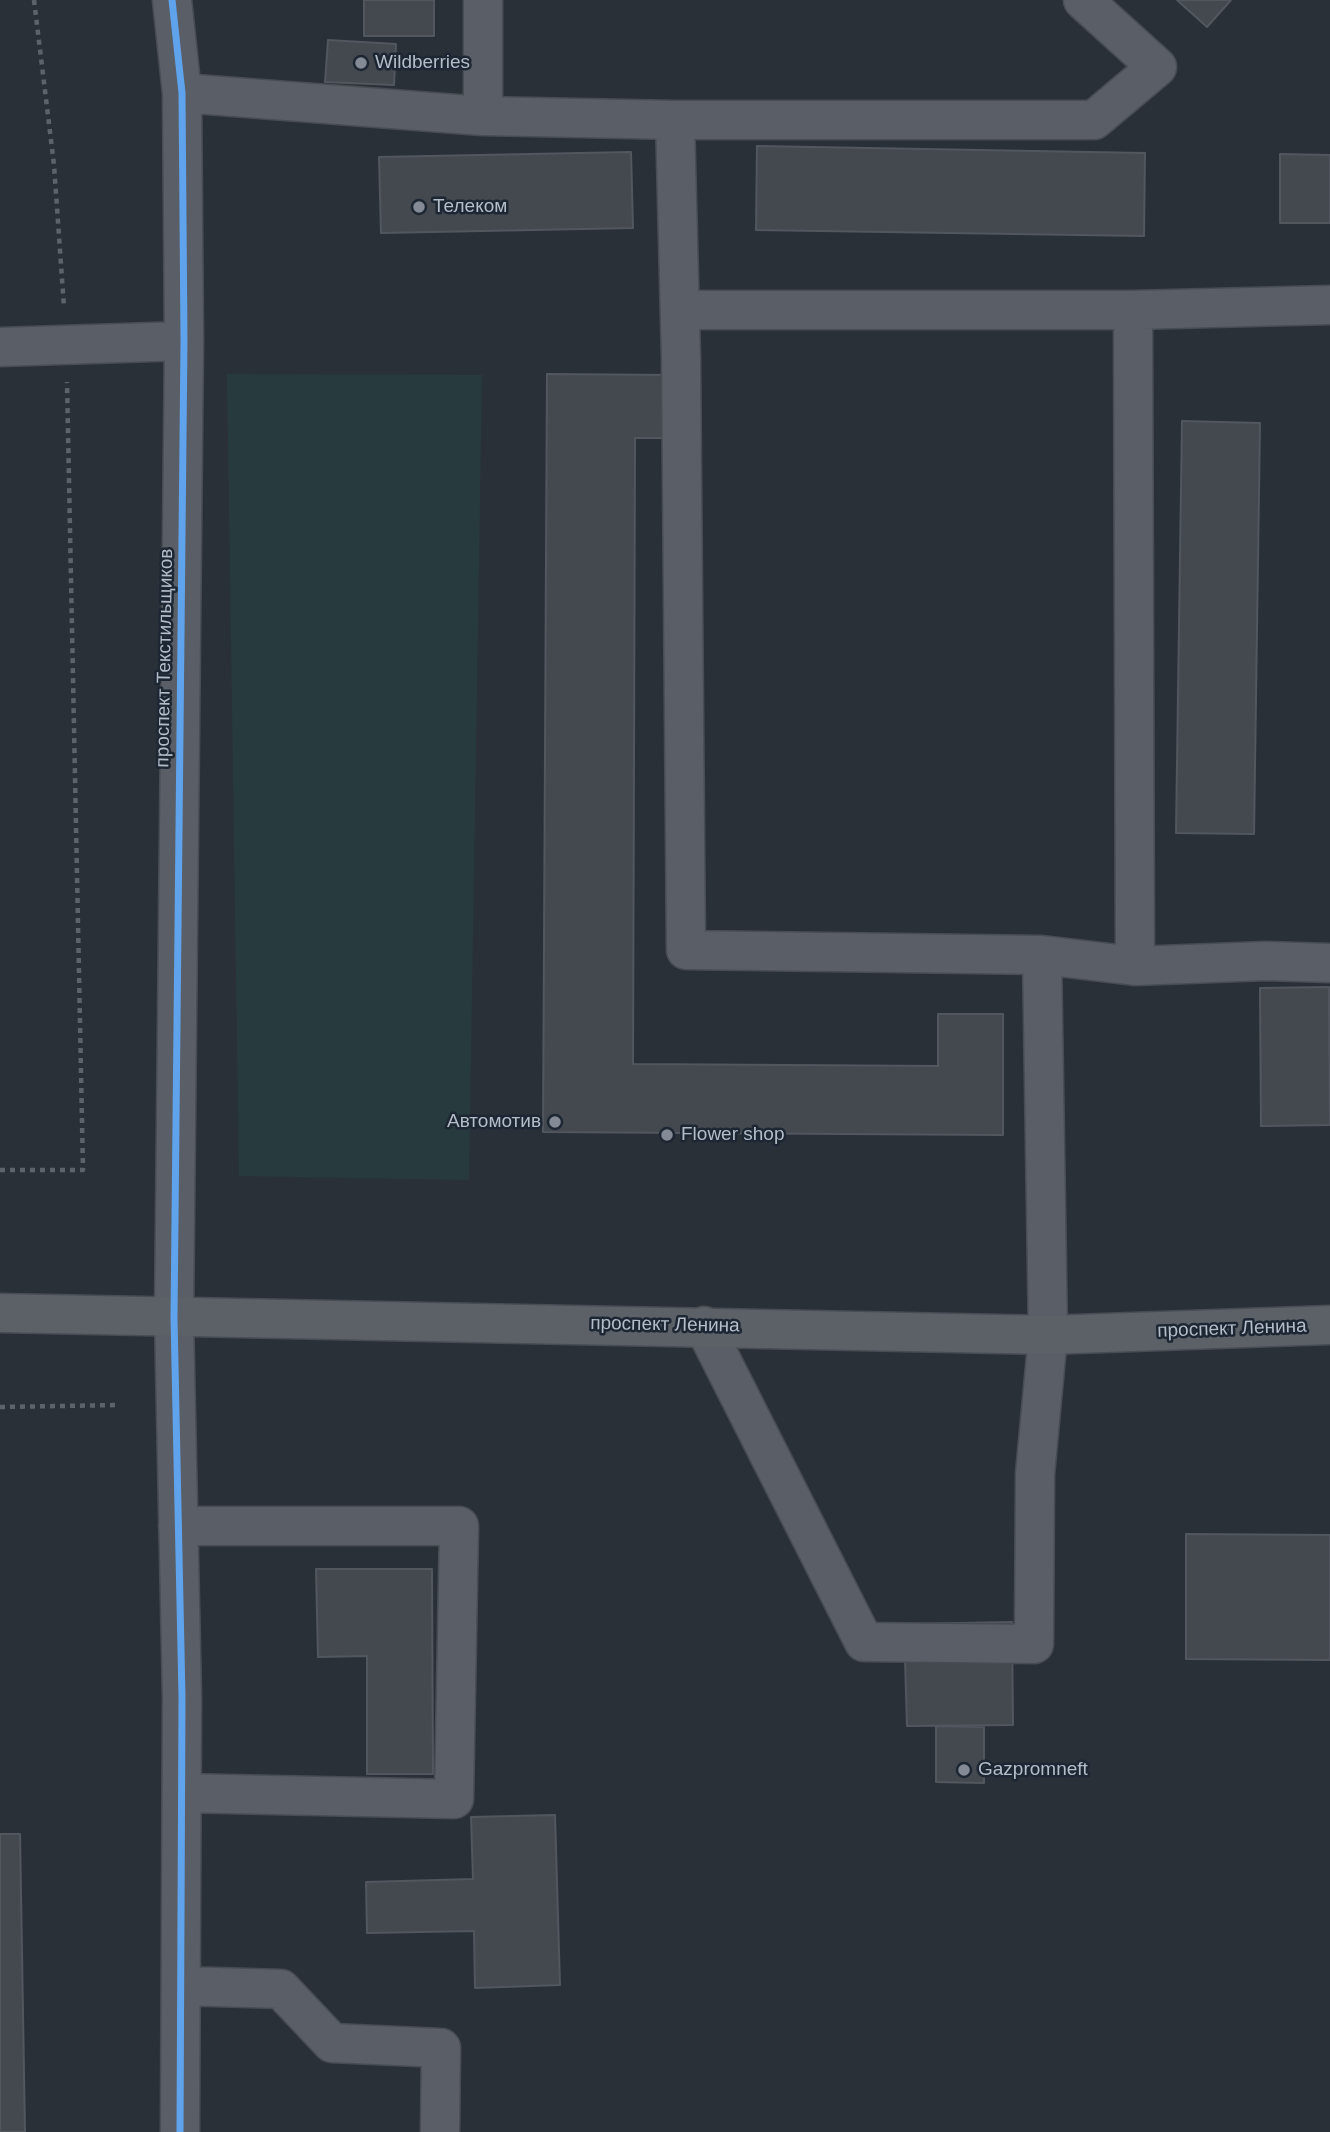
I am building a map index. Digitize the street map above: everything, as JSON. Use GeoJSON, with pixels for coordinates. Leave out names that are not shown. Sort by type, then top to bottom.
{"type":"FeatureCollection","features":[{"type":"Feature","properties":{"kind":"main road","name":"проспект Ленина"},"geometry":{"type":"LineString","coordinates":[[0,1313],[1048,1335],[1330,1325]]}},
{"type":"Feature","properties":{"kind":"street","name":"проспект Текстильщиков"},"geometry":{"type":"LineString","coordinates":[[172,0],[182,93],[184,341],[174,1317],[182,1793],[180,2132]]}},
{"type":"Feature","properties":{"kind":"street"},"geometry":{"type":"LineString","coordinates":[[483,0],[483,116]]}},
{"type":"Feature","properties":{"kind":"street"},"geometry":{"type":"LineString","coordinates":[[182,93],[483,116],[676,120],[1094,120],[1157,67],[1083,0]]}},
{"type":"Feature","properties":{"kind":"street"},"geometry":{"type":"LineString","coordinates":[[676,120],[686,950],[1042,955],[1135,965],[1266,961],[1330,963]]}},
{"type":"Feature","properties":{"kind":"street"},"geometry":{"type":"LineString","coordinates":[[680,310],[1133,310],[1330,306]]}},
{"type":"Feature","properties":{"kind":"street"},"geometry":{"type":"LineString","coordinates":[[1133,310],[1135,965]]}},
{"type":"Feature","properties":{"kind":"street"},"geometry":{"type":"LineString","coordinates":[[0,347],[184,341]]}},
{"type":"Feature","properties":{"kind":"street"},"geometry":{"type":"LineString","coordinates":[[704,1326],[864,1642],[1034,1644],[1035,1474],[1048,1335],[1042,955]]}},
{"type":"Feature","properties":{"kind":"street"},"geometry":{"type":"LineString","coordinates":[[178,1526],[459,1526],[454,1799],[182,1793]]}},
{"type":"Feature","properties":{"kind":"street"},"geometry":{"type":"LineString","coordinates":[[182,1986],[281,1989],[332,2043],[441,2048],[440,2132]]}},
{"type":"Feature","properties":{"kind":"path"},"geometry":{"type":"LineString","coordinates":[[0,1170],[83,1170],[67,346],[54,165],[34,0]]}},
{"type":"Feature","properties":{"kind":"path"},"geometry":{"type":"LineString","coordinates":[[0,1407],[119,1405]]}},
{"type":"Feature","properties":{"kind":"green space"},"geometry":{"type":"Polygon","coordinates":[[[227,374],[482,375],[469,1180],[239,1176],[227,374]]]}},
{"type":"Feature","properties":{"kind":"building"},"geometry":{"type":"Polygon","coordinates":[[[364,0],[434,0],[434,36],[364,36],[364,0]]]}},
{"type":"Feature","properties":{"kind":"building"},"geometry":{"type":"Polygon","coordinates":[[[1177,0],[1231,0],[1207,27],[1177,0]]]}},
{"type":"Feature","properties":{"kind":"building","name":"Wildberries"},"geometry":{"type":"Polygon","coordinates":[[[328,40],[396,44],[394,85],[325,82],[328,40]]]}},
{"type":"Feature","properties":{"kind":"building"},"geometry":{"type":"Polygon","coordinates":[[[757,146],[1145,153],[1144,236],[756,230],[757,146]]]}},
{"type":"Feature","properties":{"kind":"building"},"geometry":{"type":"Polygon","coordinates":[[[631,152],[633,228],[381,233],[379,157],[631,152]]]}},
{"type":"Feature","properties":{"kind":"building"},"geometry":{"type":"Polygon","coordinates":[[[1280,154],[1330,155],[1330,223],[1280,223],[1280,154]]]}},
{"type":"Feature","properties":{"kind":"building"},"geometry":{"type":"Polygon","coordinates":[[[547,374],[671,375],[670,438],[635,438],[633,1064],[938,1066],[938,1014],[1003,1014],[1003,1135],[543,1132],[547,374]]]}},
{"type":"Feature","properties":{"kind":"building"},"geometry":{"type":"Polygon","coordinates":[[[1182,421],[1260,423],[1254,834],[1176,833],[1182,421]]]}},
{"type":"Feature","properties":{"kind":"building"},"geometry":{"type":"Polygon","coordinates":[[[1329,987],[1330,1125],[1261,1126],[1260,988],[1329,987]]]}},
{"type":"Feature","properties":{"kind":"building"},"geometry":{"type":"Polygon","coordinates":[[[1186,1534],[1330,1535],[1330,1660],[1186,1659],[1186,1534]]]}},
{"type":"Feature","properties":{"kind":"building"},"geometry":{"type":"Polygon","coordinates":[[[316,1569],[432,1569],[433,1774],[367,1774],[367,1656],[318,1657],[316,1569]]]}},
{"type":"Feature","properties":{"kind":"building"},"geometry":{"type":"Polygon","coordinates":[[[1012,1622],[1013,1725],[907,1726],[904,1624],[1012,1622]]]}},
{"type":"Feature","properties":{"kind":"building"},"geometry":{"type":"Polygon","coordinates":[[[936,1726],[984,1727],[984,1783],[936,1782],[936,1726]]]}},
{"type":"Feature","properties":{"kind":"building"},"geometry":{"type":"Polygon","coordinates":[[[555,1815],[560,1985],[475,1988],[474,1931],[367,1933],[366,1882],[473,1879],[471,1817],[555,1815]]]}},
{"type":"Feature","properties":{"kind":"building"},"geometry":{"type":"Polygon","coordinates":[[[0,1834],[20,1834],[25,2132],[0,2132],[0,1834]]]}},
{"type":"Feature","properties":{"kind":"cycle path"},"geometry":{"type":"LineString","coordinates":[[172,0],[182,93],[184,341],[174,1317],[182,1698],[180,2132]]}},
{"type":"Feature","properties":{"kind":"place","name":"Wildberries"},"geometry":{"type":"Point","coordinates":[361,63]}},
{"type":"Feature","properties":{"kind":"place","name":"Телеком"},"geometry":{"type":"Point","coordinates":[419,207]}},
{"type":"Feature","properties":{"kind":"place","name":"Автомотив"},"geometry":{"type":"Point","coordinates":[555,1122]}},
{"type":"Feature","properties":{"kind":"place","name":"Flower shop"},"geometry":{"type":"Point","coordinates":[667,1135]}},
{"type":"Feature","properties":{"kind":"place","name":"Gazpromneft"},"geometry":{"type":"Point","coordinates":[964,1770]}}]}
